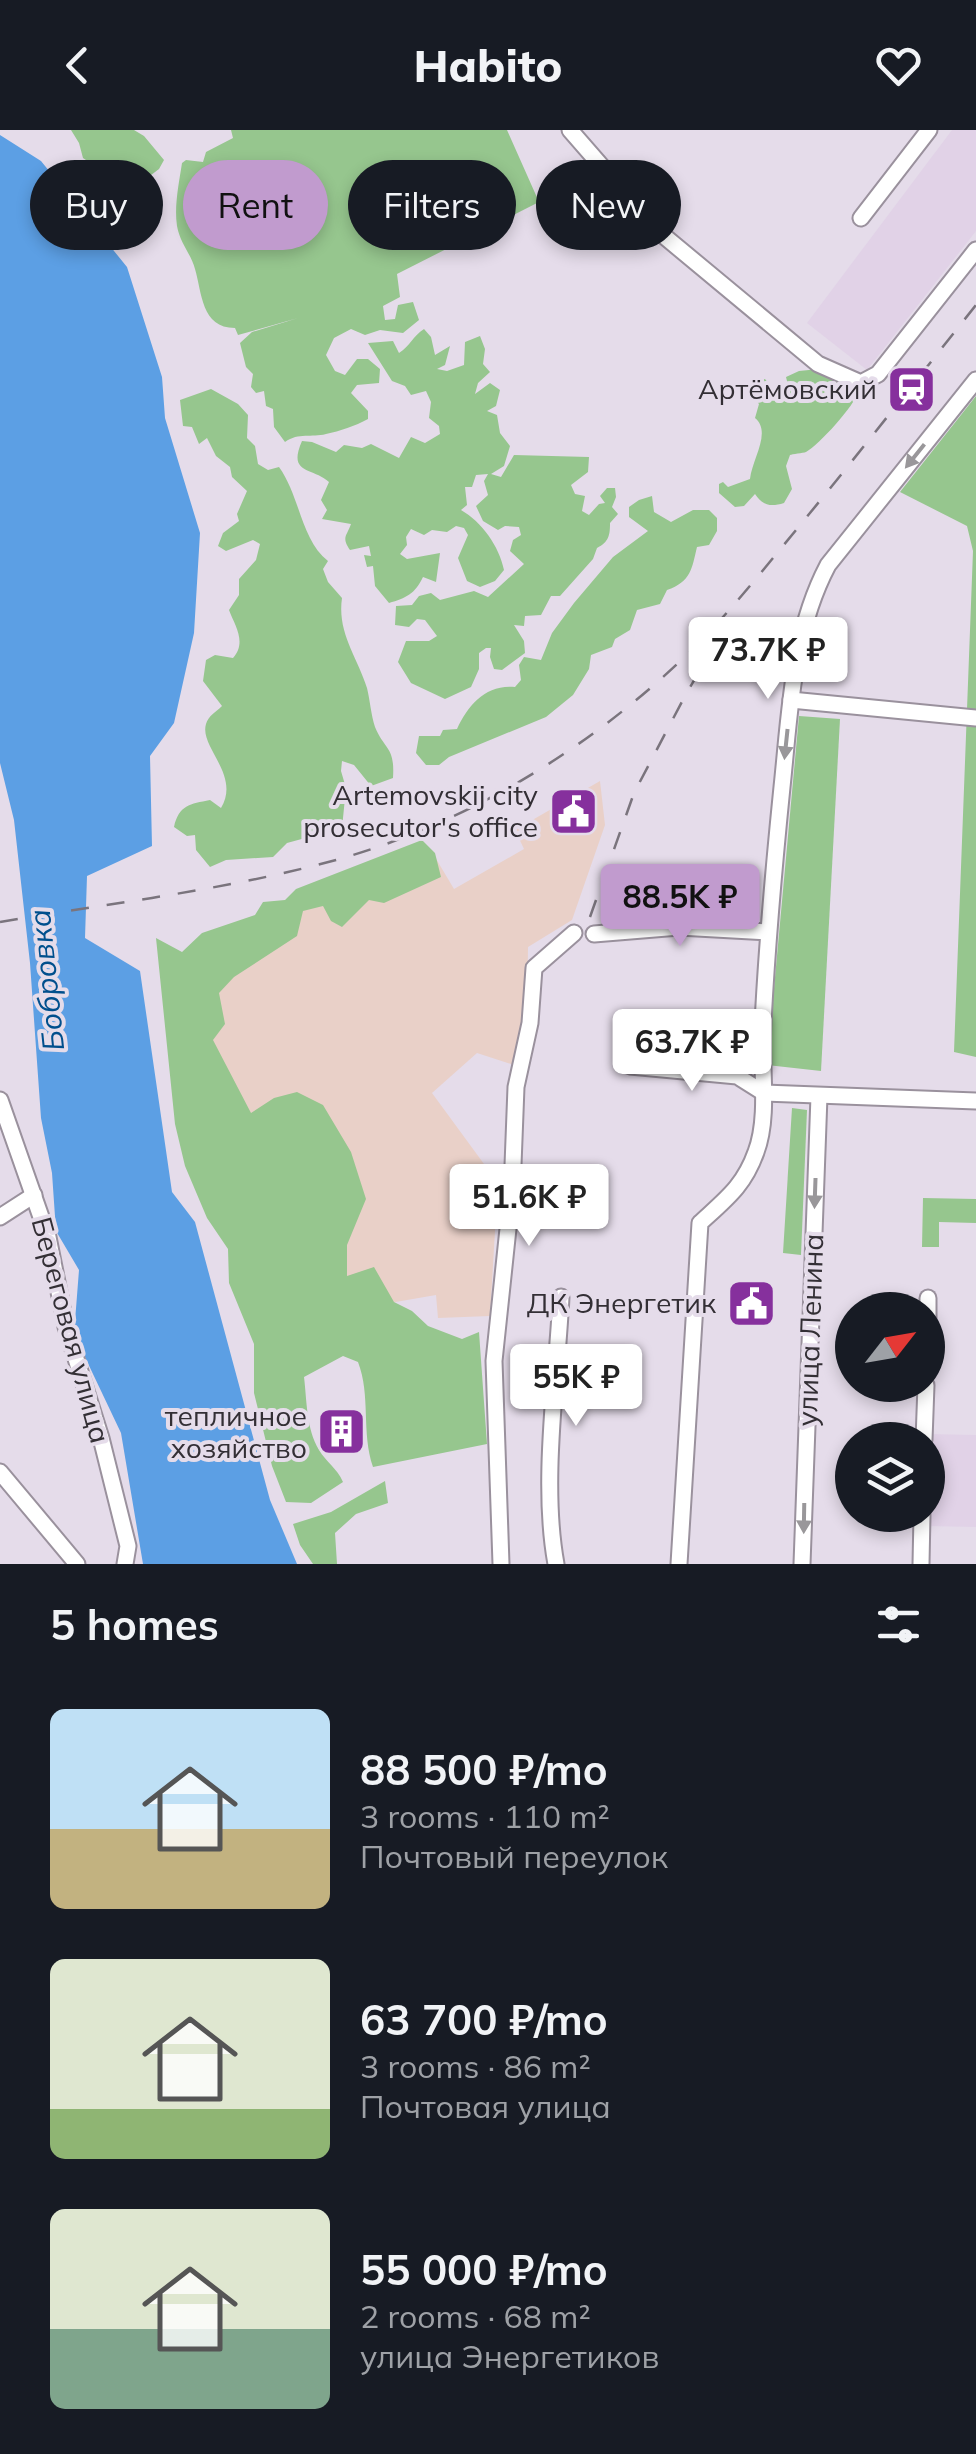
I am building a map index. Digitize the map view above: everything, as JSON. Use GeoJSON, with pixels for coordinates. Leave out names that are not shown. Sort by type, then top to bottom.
{"type":"FeatureCollection","features":[{"type":"Feature","properties":{"kind":"street"},"geometry":{"type":"LineString","coordinates":[[570,130],[658,230],[818,364],[860,383],[878,374],[976,250]]}},
{"type":"Feature","properties":{"kind":"street"},"geometry":{"type":"LineString","coordinates":[[861,218],[929,130]]}},
{"type":"Feature","properties":{"kind":"street"},"geometry":{"type":"LineString","coordinates":[[679,1564],[700,1223],[745,1180],[758,1147],[764,1093],[760,1066],[768,932],[802,624],[828,565],[976,380]]}},
{"type":"Feature","properties":{"kind":"street"},"geometry":{"type":"LineString","coordinates":[[791,700],[976,718]]}},
{"type":"Feature","properties":{"kind":"street"},"geometry":{"type":"LineString","coordinates":[[594,934],[679,927],[768,932]]}},
{"type":"Feature","properties":{"kind":"street"},"geometry":{"type":"LineString","coordinates":[[501,1564],[494,1361],[512,1190],[516,1086],[530,1024],[534,968],[574,933]]}},
{"type":"Feature","properties":{"kind":"street"},"geometry":{"type":"LineString","coordinates":[[630,1066],[737,1076],[764,1093],[976,1101]]}},
{"type":"Feature","properties":{"kind":"street","name":"улица Ленина"},"geometry":{"type":"LineString","coordinates":[[802,1564],[818,1096]]}},
{"type":"Feature","properties":{"kind":"street","name":"Береговая улица"},"geometry":{"type":"LineString","coordinates":[[0,1100],[48,1237],[66,1327],[101,1438],[128,1546],[125,1564]]}},
{"type":"Feature","properties":{"kind":"street"},"geometry":{"type":"LineString","coordinates":[[0,1217],[34,1195]]}},
{"type":"Feature","properties":{"kind":"street"},"geometry":{"type":"LineString","coordinates":[[556,1564],[551,1540],[552,1464],[561,1296]]}},
{"type":"Feature","properties":{"kind":"street"},"geometry":{"type":"LineString","coordinates":[[0,1472],[77,1564]]}},
{"type":"Feature","properties":{"kind":"street"},"geometry":{"type":"LineString","coordinates":[[921,1564],[922,1532]]}},
{"type":"Feature","properties":{"kind":"shaded area"},"geometry":{"type":"Polygon","coordinates":[[[952,130],[976,130],[976,231],[867,370],[807,323],[952,130]]]}},
{"type":"Feature","properties":{"kind":"shaded area"},"geometry":{"type":"Polygon","coordinates":[[[600,781],[605,825],[572,920],[528,947],[527,1016],[517,1066],[477,1053],[432,1093],[495,1179],[490,1316],[438,1318],[436,1295],[274,1323],[205,1043],[198,954],[306,898],[435,857],[454,889],[524,849],[515,830],[600,781]]]}},
{"type":"Feature","properties":{"kind":"shaded area"},"geometry":{"type":"Polygon","coordinates":[[[945,1434],[976,1435],[976,1527],[945,1526],[945,1434]]]}},
{"type":"Feature","properties":{"kind":"green space"},"geometry":{"type":"Polygon","coordinates":[[[71,130],[134,130],[164,160],[86,160],[71,130]]]}},
{"type":"Feature","properties":{"kind":"green space"},"geometry":{"type":"Polygon","coordinates":[[[231,130],[507,130],[536,195],[536,204],[516,214],[516,160],[348,160],[348,250],[444,250],[397,274],[400,297],[383,306],[385,320],[395,319],[398,305],[413,302],[419,320],[403,333],[380,330],[365,335],[351,329],[334,338],[326,355],[335,371],[345,375],[357,359],[368,359],[380,369],[379,383],[357,385],[351,393],[368,411],[368,419],[358,424],[285,442],[274,427],[273,409],[266,406],[264,391],[256,393],[251,387],[253,374],[246,367],[240,343],[252,332],[298,318],[238,335],[235,328],[215,322],[205,307],[187,250],[328,250],[328,160],[204,160],[206,152],[233,138],[231,130]]]}},
{"type":"Feature","properties":{"kind":"green space"},"geometry":{"type":"Polygon","coordinates":[[[183,162],[183,242],[176,211],[183,162]]]}},
{"type":"Feature","properties":{"kind":"green space"},"geometry":{"type":"Polygon","coordinates":[[[424,329],[431,337],[435,355],[450,346],[445,365],[437,369],[447,371],[464,365],[465,342],[480,336],[485,349],[483,364],[490,372],[478,383],[475,394],[490,383],[500,390],[496,406],[487,411],[497,415],[500,433],[510,446],[504,466],[491,474],[501,477],[514,455],[589,457],[588,472],[571,485],[575,494],[585,496],[582,511],[589,515],[605,503],[600,496],[607,488],[615,488],[612,507],[618,514],[610,523],[606,541],[560,596],[551,596],[541,615],[525,616],[524,626],[514,625],[524,641],[525,653],[502,670],[494,669],[491,648],[486,648],[479,653],[479,669],[471,687],[445,699],[411,683],[398,662],[406,641],[429,641],[437,636],[425,620],[417,619],[409,627],[395,625],[396,606],[412,605],[419,596],[431,593],[440,600],[474,591],[488,597],[524,564],[510,551],[513,540],[521,535],[519,527],[498,530],[483,521],[476,506],[488,495],[484,481],[488,474],[476,475],[472,487],[465,487],[467,505],[461,510],[488,536],[504,570],[495,581],[480,587],[467,581],[458,558],[468,535],[464,528],[432,530],[424,535],[411,529],[400,554],[407,559],[440,553],[436,582],[423,577],[417,588],[389,603],[375,586],[373,566],[367,567],[364,555],[371,556],[369,546],[350,550],[345,539],[351,524],[322,519],[327,510],[321,500],[329,482],[304,469],[298,460],[302,441],[336,452],[344,445],[362,448],[371,444],[399,458],[411,437],[425,443],[440,434],[439,426],[429,418],[431,402],[426,391],[411,395],[405,386],[392,381],[368,343],[393,341],[399,353],[424,329]]]}},
{"type":"Feature","properties":{"kind":"green space"},"geometry":{"type":"Polygon","coordinates":[[[819,369],[858,392],[855,398],[812,448],[790,455],[786,466],[792,489],[784,503],[768,504],[755,494],[744,506],[735,507],[719,493],[719,484],[723,482],[728,487],[750,479],[762,431],[755,418],[759,404],[749,393],[751,384],[765,379],[765,394],[771,387],[781,394],[788,385],[786,377],[819,369]]]}},
{"type":"Feature","properties":{"kind":"green space"},"geometry":{"type":"Polygon","coordinates":[[[211,389],[238,404],[248,415],[247,438],[255,446],[258,464],[268,470],[279,467],[312,542],[328,561],[323,569],[342,598],[345,633],[367,688],[375,727],[391,754],[393,778],[371,786],[354,765],[342,761],[346,788],[342,828],[287,843],[273,857],[226,860],[210,867],[196,850],[195,835],[187,836],[174,827],[186,807],[210,800],[221,808],[226,796],[223,773],[205,733],[209,719],[222,706],[203,681],[206,660],[215,655],[233,658],[237,652],[238,634],[229,610],[239,595],[239,579],[256,560],[260,544],[253,540],[226,551],[218,546],[223,533],[239,521],[237,514],[247,491],[232,477],[230,467],[216,456],[207,438],[199,444],[192,427],[183,426],[180,400],[211,389]]]}},
{"type":"Feature","properties":{"kind":"green space"},"geometry":{"type":"Polygon","coordinates":[[[976,396],[976,1057],[954,1052],[973,551],[967,526],[900,492],[976,396]]]}},
{"type":"Feature","properties":{"kind":"green space"},"geometry":{"type":"Polygon","coordinates":[[[652,496],[654,512],[671,522],[693,510],[709,510],[717,518],[717,531],[709,545],[697,547],[686,578],[667,590],[660,604],[637,610],[630,630],[615,639],[612,647],[591,655],[589,669],[573,695],[546,717],[449,757],[439,765],[426,765],[416,753],[419,736],[440,736],[443,730],[457,729],[479,698],[495,689],[515,687],[521,680],[519,665],[524,657],[541,660],[552,633],[574,603],[613,557],[648,531],[629,517],[629,507],[652,496]]]}},
{"type":"Feature","properties":{"kind":"green space"},"geometry":{"type":"Polygon","coordinates":[[[799,716],[840,719],[821,1071],[767,1065],[799,716]]]}},
{"type":"Feature","properties":{"kind":"green space"},"geometry":{"type":"Polygon","coordinates":[[[422,840],[435,853],[441,877],[384,903],[369,900],[342,927],[331,921],[323,906],[303,911],[297,936],[234,977],[219,993],[225,1024],[213,1040],[251,1113],[274,1098],[297,1092],[323,1105],[351,1152],[366,1199],[347,1245],[347,1276],[374,1267],[394,1302],[412,1311],[428,1326],[462,1339],[479,1332],[487,1444],[373,1467],[362,1375],[358,1362],[343,1356],[304,1377],[315,1442],[343,1482],[311,1503],[286,1502],[272,1466],[254,1393],[254,1344],[229,1283],[228,1249],[207,1218],[185,1166],[175,1124],[156,938],[182,952],[202,933],[255,915],[263,902],[285,900],[296,889],[422,840]]]}},
{"type":"Feature","properties":{"kind":"green space"},"geometry":{"type":"Polygon","coordinates":[[[792,1108],[807,1110],[801,1255],[783,1253],[792,1108]]]}},
{"type":"Feature","properties":{"kind":"green space"},"geometry":{"type":"Polygon","coordinates":[[[923,1198],[976,1199],[976,1223],[939,1222],[939,1247],[922,1247],[923,1198]]]}},
{"type":"Feature","properties":{"kind":"green space"},"geometry":{"type":"Polygon","coordinates":[[[385,1481],[388,1503],[356,1514],[335,1533],[337,1564],[313,1564],[300,1545],[293,1524],[331,1512],[385,1481]]]}},
{"type":"Feature","properties":{"kind":"water","name":"Бобровка"},"geometry":{"type":"Polygon","coordinates":[[[0,135],[39,160],[30,160],[30,250],[113,250],[127,267],[162,377],[165,418],[200,533],[194,633],[174,723],[150,756],[152,846],[87,876],[85,938],[140,971],[172,1192],[195,1222],[270,1500],[297,1564],[143,1564],[121,1433],[74,1334],[79,1270],[56,1231],[52,1173],[41,1118],[30,963],[14,820],[0,763],[0,135]]]}},
{"type":"Feature","properties":{"kind":"railway"},"geometry":{"type":"LineString","coordinates":[[0,922],[211,888],[336,860],[436,824],[484,801],[575,747],[658,681],[711,631],[976,305]]}},
{"type":"Feature","properties":{"kind":"railway"},"geometry":{"type":"LineString","coordinates":[[590,917],[634,793],[725,628]]}},
{"type":"Feature","properties":{"kind":"place","name":"Артёмовский"},"geometry":{"type":"Point","coordinates":[912,389]}},
{"type":"Feature","properties":{"kind":"place","name":"Artemovskij city prosecutor's office"},"geometry":{"type":"Point","coordinates":[573,811]}},
{"type":"Feature","properties":{"kind":"place","name":"ДК Энергетик"},"geometry":{"type":"Point","coordinates":[751,1303]}},
{"type":"Feature","properties":{"kind":"place","name":"тепличное хозяйство"},"geometry":{"type":"Point","coordinates":[342,1432]}}]}
